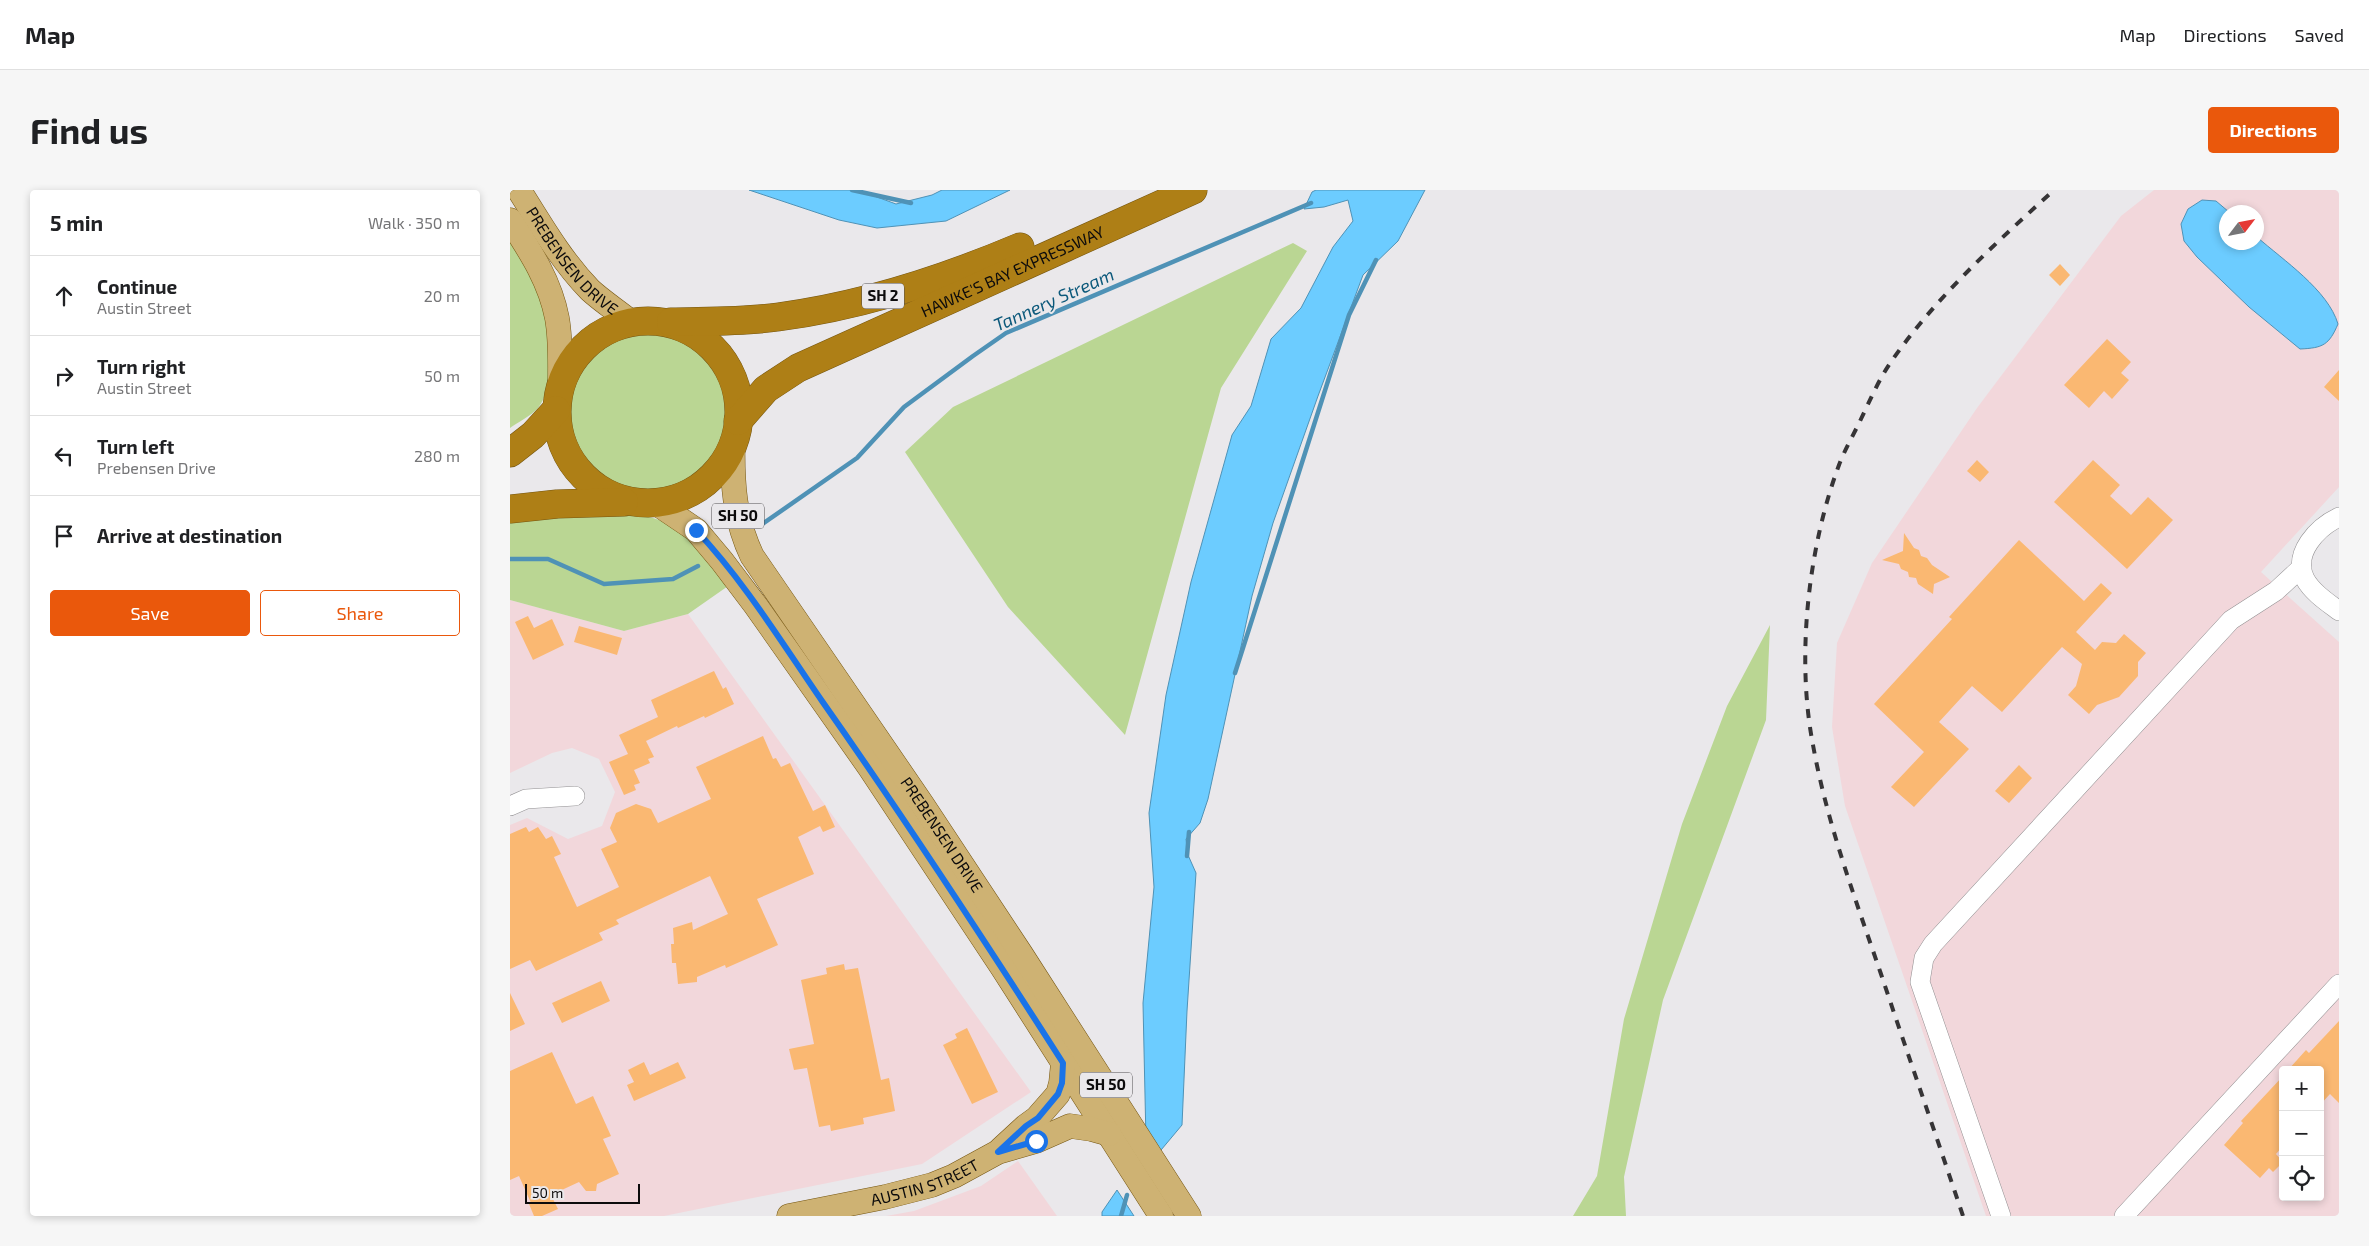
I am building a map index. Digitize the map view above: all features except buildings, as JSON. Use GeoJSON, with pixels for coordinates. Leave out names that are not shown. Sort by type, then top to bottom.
{"type":"FeatureCollection","features":[{"type":"Feature","properties":{"kind":"highway","name":"HAWKE'S BAY EXPRESSWAY"},"geometry":{"type":"LineString","coordinates":[[666,322],[776,318],[819,311],[903,291],[980,264],[1157,190]]}},
{"type":"Feature","properties":{"kind":"highway","name":"HAWKE'S BAY EXPRESSWAY"},"geometry":{"type":"LineString","coordinates":[[735,431],[766,389],[798,368],[1192,190]]}},
{"type":"Feature","properties":{"kind":"highway","name":"SH 2"},"geometry":{"type":"LineString","coordinates":[[510,453],[533,435],[558,397],[576,358],[596,337],[632,323],[666,322]]}},
{"type":"Feature","properties":{"kind":"highway","name":"SH 50"},"geometry":{"type":"LineString","coordinates":[[666,322],[698,337],[720,358],[736,392],[735,431]]}},
{"type":"Feature","properties":{"kind":"highway"},"geometry":{"type":"LineString","coordinates":[[558,397],[559,434],[577,469],[586,479],[607,494],[643,502]]}},
{"type":"Feature","properties":{"kind":"highway","name":"SH 2"},"geometry":{"type":"LineString","coordinates":[[510,509],[556,504],[643,502],[683,496],[700,487],[721,465],[735,431]]}},
{"type":"Feature","properties":{"kind":"main road","name":"PREBENSEN DRIVE"},"geometry":{"type":"LineString","coordinates":[[519,190],[556,247],[578,276],[592,291],[632,323]]}},
{"type":"Feature","properties":{"kind":"main road","name":"PREBENSEN DRIVE"},"geometry":{"type":"LineString","coordinates":[[510,220],[538,266],[553,302],[559,338],[558,397]]}},
{"type":"Feature","properties":{"kind":"main road","name":"PREBENSEN DRIVE"},"geometry":{"type":"LineString","coordinates":[[735,431],[733,492],[743,538],[752,556],[1022,954],[1189,1216]]}},
{"type":"Feature","properties":{"kind":"main road","name":"PREBENSEN DRIVE"},"geometry":{"type":"LineString","coordinates":[[643,502],[685,522],[701,535],[756,606],[870,768],[1109,1134],[1160,1216]]}},
{"type":"Feature","properties":{"kind":"main road","name":"AUSTIN STREET"},"geometry":{"type":"LineString","coordinates":[[998,1152],[1026,1126],[1038,1118],[1058,1094],[1062,1083],[1063,1063]]}},
{"type":"Feature","properties":{"kind":"main road","name":"AUSTIN STREET"},"geometry":{"type":"LineString","coordinates":[[789,1216],[932,1185],[954,1176],[998,1152],[1036,1141],[1070,1126],[1109,1134]]}},
{"type":"Feature","properties":{"kind":"street"},"geometry":{"type":"LineString","coordinates":[[2339,517],[2330,522],[2309,541],[2302,559],[2304,577],[2308,584],[2339,611]]}},
{"type":"Feature","properties":{"kind":"street"},"geometry":{"type":"LineString","coordinates":[[2001,1216],[1920,982],[1924,958],[1933,944],[2231,620],[2276,591],[2302,567]]}},
{"type":"Feature","properties":{"kind":"street"},"geometry":{"type":"LineString","coordinates":[[510,806],[526,799],[575,796]]}},
{"type":"Feature","properties":{"kind":"street"},"geometry":{"type":"LineString","coordinates":[[2124,1216],[2339,984]]}},
{"type":"Feature","properties":{"kind":"shaded area"},"geometry":{"type":"Polygon","coordinates":[[[2154,190],[2339,190],[2339,487],[2261,572],[2339,642],[2339,1216],[1986,1216],[1845,806],[1832,727],[1837,643],[1872,563],[1977,408],[2121,216],[2154,190]]]}},
{"type":"Feature","properties":{"kind":"shaded area"},"geometry":{"type":"Polygon","coordinates":[[[510,600],[624,631],[688,614],[1031,1092],[922,1164],[664,1216],[510,1216],[510,825],[527,818],[568,839],[602,826],[615,792],[599,759],[572,748],[552,753],[510,773],[510,600]]]}},
{"type":"Feature","properties":{"kind":"shaded area"},"geometry":{"type":"Polygon","coordinates":[[[1018,1161],[1057,1216],[886,1216],[914,1211],[981,1186],[1018,1161]]]}},
{"type":"Feature","properties":{"kind":"green space"},"geometry":{"type":"Polygon","coordinates":[[[510,235],[530,271],[544,304],[549,335],[550,369],[544,398],[538,408],[510,428],[510,235]]]}},
{"type":"Feature","properties":{"kind":"green space"},"geometry":{"type":"Polygon","coordinates":[[[1293,243],[1307,251],[1221,388],[1125,735],[1008,607],[905,452],[953,407],[1293,243]]]}},
{"type":"Feature","properties":{"kind":"green space"},"geometry":{"type":"Polygon","coordinates":[[[639,334],[655,334],[670,337],[684,343],[707,362],[716,375],[722,389],[725,412],[724,427],[716,449],[697,472],[684,481],[670,487],[655,490],[639,490],[624,487],[610,481],[587,462],[578,449],[572,435],[569,420],[569,404],[572,389],[578,375],[597,352],[610,343],[624,337],[639,334]]]}},
{"type":"Feature","properties":{"kind":"green space"},"geometry":{"type":"Polygon","coordinates":[[[603,514],[641,515],[665,522],[696,545],[731,584],[688,614],[624,631],[510,600],[510,520],[603,514]]]}},
{"type":"Feature","properties":{"kind":"green space"},"geometry":{"type":"Polygon","coordinates":[[[1770,625],[1766,720],[1663,1000],[1624,1177],[1626,1216],[1573,1216],[1597,1176],[1624,1019],[1682,824],[1727,706],[1770,625]]]}},
{"type":"Feature","properties":{"kind":"water"},"geometry":{"type":"Polygon","coordinates":[[[749,190],[858,190],[896,204],[932,195],[942,190],[1010,190],[946,221],[877,228],[839,220],[749,190]]]}},
{"type":"Feature","properties":{"kind":"water"},"geometry":{"type":"Polygon","coordinates":[[[1316,190],[1425,190],[1398,241],[1363,275],[1273,523],[1252,596],[1208,799],[1200,823],[1186,839],[1188,855],[1196,873],[1182,1125],[1156,1156],[1146,1141],[1143,1003],[1154,887],[1149,813],[1166,695],[1191,582],[1232,435],[1251,406],[1271,339],[1301,308],[1333,247],[1353,221],[1348,200],[1324,207],[1304,209],[1312,192],[1316,190]]]}},
{"type":"Feature","properties":{"kind":"water"},"geometry":{"type":"Polygon","coordinates":[[[2202,200],[2216,201],[2221,205],[2219,205],[2219,250],[2264,250],[2264,243],[2304,276],[2333,311],[2338,324],[2332,337],[2320,346],[2300,349],[2249,307],[2197,257],[2184,241],[2181,224],[2188,209],[2202,200]]]}},
{"type":"Feature","properties":{"kind":"water"},"geometry":{"type":"Polygon","coordinates":[[[1117,1190],[1134,1216],[1102,1216],[1102,1212],[1117,1190]]]}},
{"type":"Feature","properties":{"kind":"waterway"},"geometry":{"type":"LineString","coordinates":[[852,190],[911,203]]}},
{"type":"Feature","properties":{"kind":"waterway","name":"Tannery Stream"},"geometry":{"type":"LineString","coordinates":[[761,525],[857,458],[904,407],[1006,333],[1311,203]]}},
{"type":"Feature","properties":{"kind":"waterway"},"geometry":{"type":"LineString","coordinates":[[1235,673],[1349,315],[1376,260]]}},
{"type":"Feature","properties":{"kind":"waterway","name":"Tannery Stream"},"geometry":{"type":"LineString","coordinates":[[510,559],[548,559],[604,584],[673,579],[698,566]]}},
{"type":"Feature","properties":{"kind":"waterway"},"geometry":{"type":"LineString","coordinates":[[1187,856],[1189,832]]}},
{"type":"Feature","properties":{"kind":"waterway"},"geometry":{"type":"LineString","coordinates":[[1121,1216],[1127,1195]]}},
{"type":"Feature","properties":{"kind":"railway"},"geometry":{"type":"LineString","coordinates":[[1963,1216],[1852,889],[1826,803],[1813,745],[1808,711],[1806,676],[1808,603],[1819,532],[1828,497],[1844,453],[1884,373],[1910,335],[1949,291],[1990,249],[2054,190]]}},
{"type":"Feature","properties":{"kind":"route"},"geometry":{"type":"LineString","coordinates":[[696,530],[710,545],[756,606],[870,768],[1002,967],[1063,1063],[1062,1083],[1058,1094],[1038,1118],[1026,1126],[998,1152],[1036,1141]]}}]}
